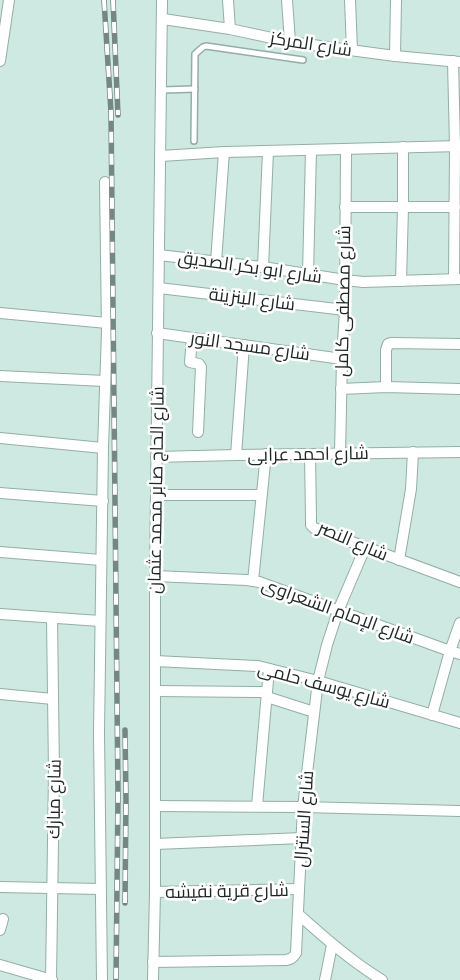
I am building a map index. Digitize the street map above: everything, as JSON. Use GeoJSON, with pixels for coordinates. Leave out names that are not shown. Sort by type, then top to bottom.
{"type":"FeatureCollection","features":[{"type":"Feature","properties":{"kind":"street"},"geometry":{"type":"LineString","coordinates":[[0,61],[9,0]]}},
{"type":"Feature","properties":{"kind":"street","name":"شارع الحاج صابر محمد عثمان"},"geometry":{"type":"LineString","coordinates":[[153,980],[157,333],[162,0]]}},
{"type":"Feature","properties":{"kind":"street"},"geometry":{"type":"LineString","coordinates":[[228,0],[230,29]]}},
{"type":"Feature","properties":{"kind":"street"},"geometry":{"type":"LineString","coordinates":[[287,0],[290,42]]}},
{"type":"Feature","properties":{"kind":"street"},"geometry":{"type":"LineString","coordinates":[[350,0],[352,50]]}},
{"type":"Feature","properties":{"kind":"street"},"geometry":{"type":"LineString","coordinates":[[395,56],[396,0]]}},
{"type":"Feature","properties":{"kind":"street","name":"شارع المركز"},"geometry":{"type":"LineString","coordinates":[[163,19],[230,29],[290,42],[457,62]]}},
{"type":"Feature","properties":{"kind":"street"},"geometry":{"type":"LineString","coordinates":[[457,62],[458,146],[455,207],[457,224],[457,279]]}},
{"type":"Feature","properties":{"kind":"street"},"geometry":{"type":"LineString","coordinates":[[161,156],[224,152],[458,146]]}},
{"type":"Feature","properties":{"kind":"street"},"geometry":{"type":"LineString","coordinates":[[401,281],[403,147]]}},
{"type":"Feature","properties":{"kind":"street","name":"شارع مصطفى كامل"},"geometry":{"type":"LineString","coordinates":[[340,454],[345,310],[346,148]]}},
{"type":"Feature","properties":{"kind":"street"},"geometry":{"type":"LineString","coordinates":[[308,274],[311,150]]}},
{"type":"Feature","properties":{"kind":"street"},"geometry":{"type":"LineString","coordinates":[[263,267],[268,151]]}},
{"type":"Feature","properties":{"kind":"street"},"geometry":{"type":"LineString","coordinates":[[216,262],[224,152]]}},
{"type":"Feature","properties":{"kind":"street"},"geometry":{"type":"LineString","coordinates":[[102,980],[98,733],[107,323],[106,182]]}},
{"type":"Feature","properties":{"kind":"street"},"geometry":{"type":"LineString","coordinates":[[345,208],[455,207]]}},
{"type":"Feature","properties":{"kind":"street","name":"شارع ابو بكر الصديق"},"geometry":{"type":"LineString","coordinates":[[159,255],[263,267],[363,282],[457,279]]}},
{"type":"Feature","properties":{"kind":"street","name":"شارع البنزينة"},"geometry":{"type":"LineString","coordinates":[[159,288],[345,310]]}},
{"type":"Feature","properties":{"kind":"street"},"geometry":{"type":"LineString","coordinates":[[0,313],[107,323]]}},
{"type":"Feature","properties":{"kind":"street","name":"شارع مسجد النور"},"geometry":{"type":"LineString","coordinates":[[157,333],[342,359]]}},
{"type":"Feature","properties":{"kind":"street"},"geometry":{"type":"LineString","coordinates":[[192,338],[190,362],[201,367],[198,432]]}},
{"type":"Feature","properties":{"kind":"street"},"geometry":{"type":"LineString","coordinates":[[386,387],[386,350],[391,342],[460,344]]}},
{"type":"Feature","properties":{"kind":"street"},"geometry":{"type":"LineString","coordinates":[[236,455],[244,345]]}},
{"type":"Feature","properties":{"kind":"street"},"geometry":{"type":"LineString","coordinates":[[0,376],[105,381]]}},
{"type":"Feature","properties":{"kind":"street"},"geometry":{"type":"LineString","coordinates":[[341,389],[386,387],[460,389]]}},
{"type":"Feature","properties":{"kind":"street"},"geometry":{"type":"LineString","coordinates":[[0,438],[103,448]]}},
{"type":"Feature","properties":{"kind":"street"},"geometry":{"type":"LineString","coordinates":[[399,560],[410,489],[413,452]]}},
{"type":"Feature","properties":{"kind":"street","name":"شارع احمد عرابى"},"geometry":{"type":"LineString","coordinates":[[156,457],[460,452]]}},
{"type":"Feature","properties":{"kind":"street"},"geometry":{"type":"LineString","coordinates":[[253,581],[266,454]]}},
{"type":"Feature","properties":{"kind":"street","name":"شارع النصر"},"geometry":{"type":"LineString","coordinates":[[310,454],[311,525],[314,528],[460,582]]}},
{"type":"Feature","properties":{"kind":"street"},"geometry":{"type":"LineString","coordinates":[[0,493],[103,501]]}},
{"type":"Feature","properties":{"kind":"street"},"geometry":{"type":"LineString","coordinates":[[156,495],[261,495]]}},
{"type":"Feature","properties":{"kind":"street","name":"شارع السنترال"},"geometry":{"type":"LineString","coordinates":[[153,962],[290,959],[294,957],[296,953],[303,807],[318,681],[338,611],[365,548]]}},
{"type":"Feature","properties":{"kind":"street"},"geometry":{"type":"LineString","coordinates":[[0,552],[101,560]]}},
{"type":"Feature","properties":{"kind":"street","name":"شارع الإمام الشعراوى"},"geometry":{"type":"LineString","coordinates":[[155,576],[253,581],[455,653]]}},
{"type":"Feature","properties":{"kind":"street"},"geometry":{"type":"LineString","coordinates":[[0,614],[100,622]]}},
{"type":"Feature","properties":{"kind":"street","name":"شارع مبارك"},"geometry":{"type":"LineString","coordinates":[[51,980],[54,772],[52,618]]}},
{"type":"Feature","properties":{"kind":"street"},"geometry":{"type":"LineString","coordinates":[[432,715],[455,653],[460,623]]}},
{"type":"Feature","properties":{"kind":"street","name":"شارع يوسف حلمى"},"geometry":{"type":"LineString","coordinates":[[154,661],[258,666],[318,681],[460,723]]}},
{"type":"Feature","properties":{"kind":"street"},"geometry":{"type":"LineString","coordinates":[[257,806],[269,669]]}},
{"type":"Feature","properties":{"kind":"street"},"geometry":{"type":"LineString","coordinates":[[155,691],[267,695],[314,712]]}},
{"type":"Feature","properties":{"kind":"street"},"geometry":{"type":"LineString","coordinates":[[0,694],[53,699]]}},
{"type":"Feature","properties":{"kind":"street"},"geometry":{"type":"LineString","coordinates":[[155,806],[257,806],[460,811]]}},
{"type":"Feature","properties":{"kind":"street"},"geometry":{"type":"LineString","coordinates":[[155,844],[302,838]]}},
{"type":"Feature","properties":{"kind":"street"},"geometry":{"type":"LineString","coordinates":[[0,887],[100,889]]}},
{"type":"Feature","properties":{"kind":"street","name":"شارع قرية نفيشه"},"geometry":{"type":"LineString","coordinates":[[155,892],[299,889]]}},
{"type":"Feature","properties":{"kind":"street"},"geometry":{"type":"LineString","coordinates":[[298,914],[332,945],[382,980]]}},
{"type":"Feature","properties":{"kind":"street"},"geometry":{"type":"LineString","coordinates":[[0,930],[3,919]]}},
{"type":"Feature","properties":{"kind":"street"},"geometry":{"type":"LineString","coordinates":[[325,980],[332,945]]}},
{"type":"Feature","properties":{"kind":"street"},"geometry":{"type":"LineString","coordinates":[[0,965],[51,980]]}},
{"type":"Feature","properties":{"kind":"lane"},"geometry":{"type":"LineString","coordinates":[[194,141],[196,54],[203,47],[303,60]]}},
{"type":"Feature","properties":{"kind":"lane"},"geometry":{"type":"LineString","coordinates":[[162,90],[195,89]]}},
{"type":"Feature","properties":{"kind":"railway"},"geometry":{"type":"LineString","coordinates":[[104,0],[111,112],[118,795],[116,980]]}},
{"type":"Feature","properties":{"kind":"railway"},"geometry":{"type":"LineString","coordinates":[[113,0],[118,115]]}},
{"type":"Feature","properties":{"kind":"railway"},"geometry":{"type":"LineString","coordinates":[[125,730],[125,903]]}}]}
